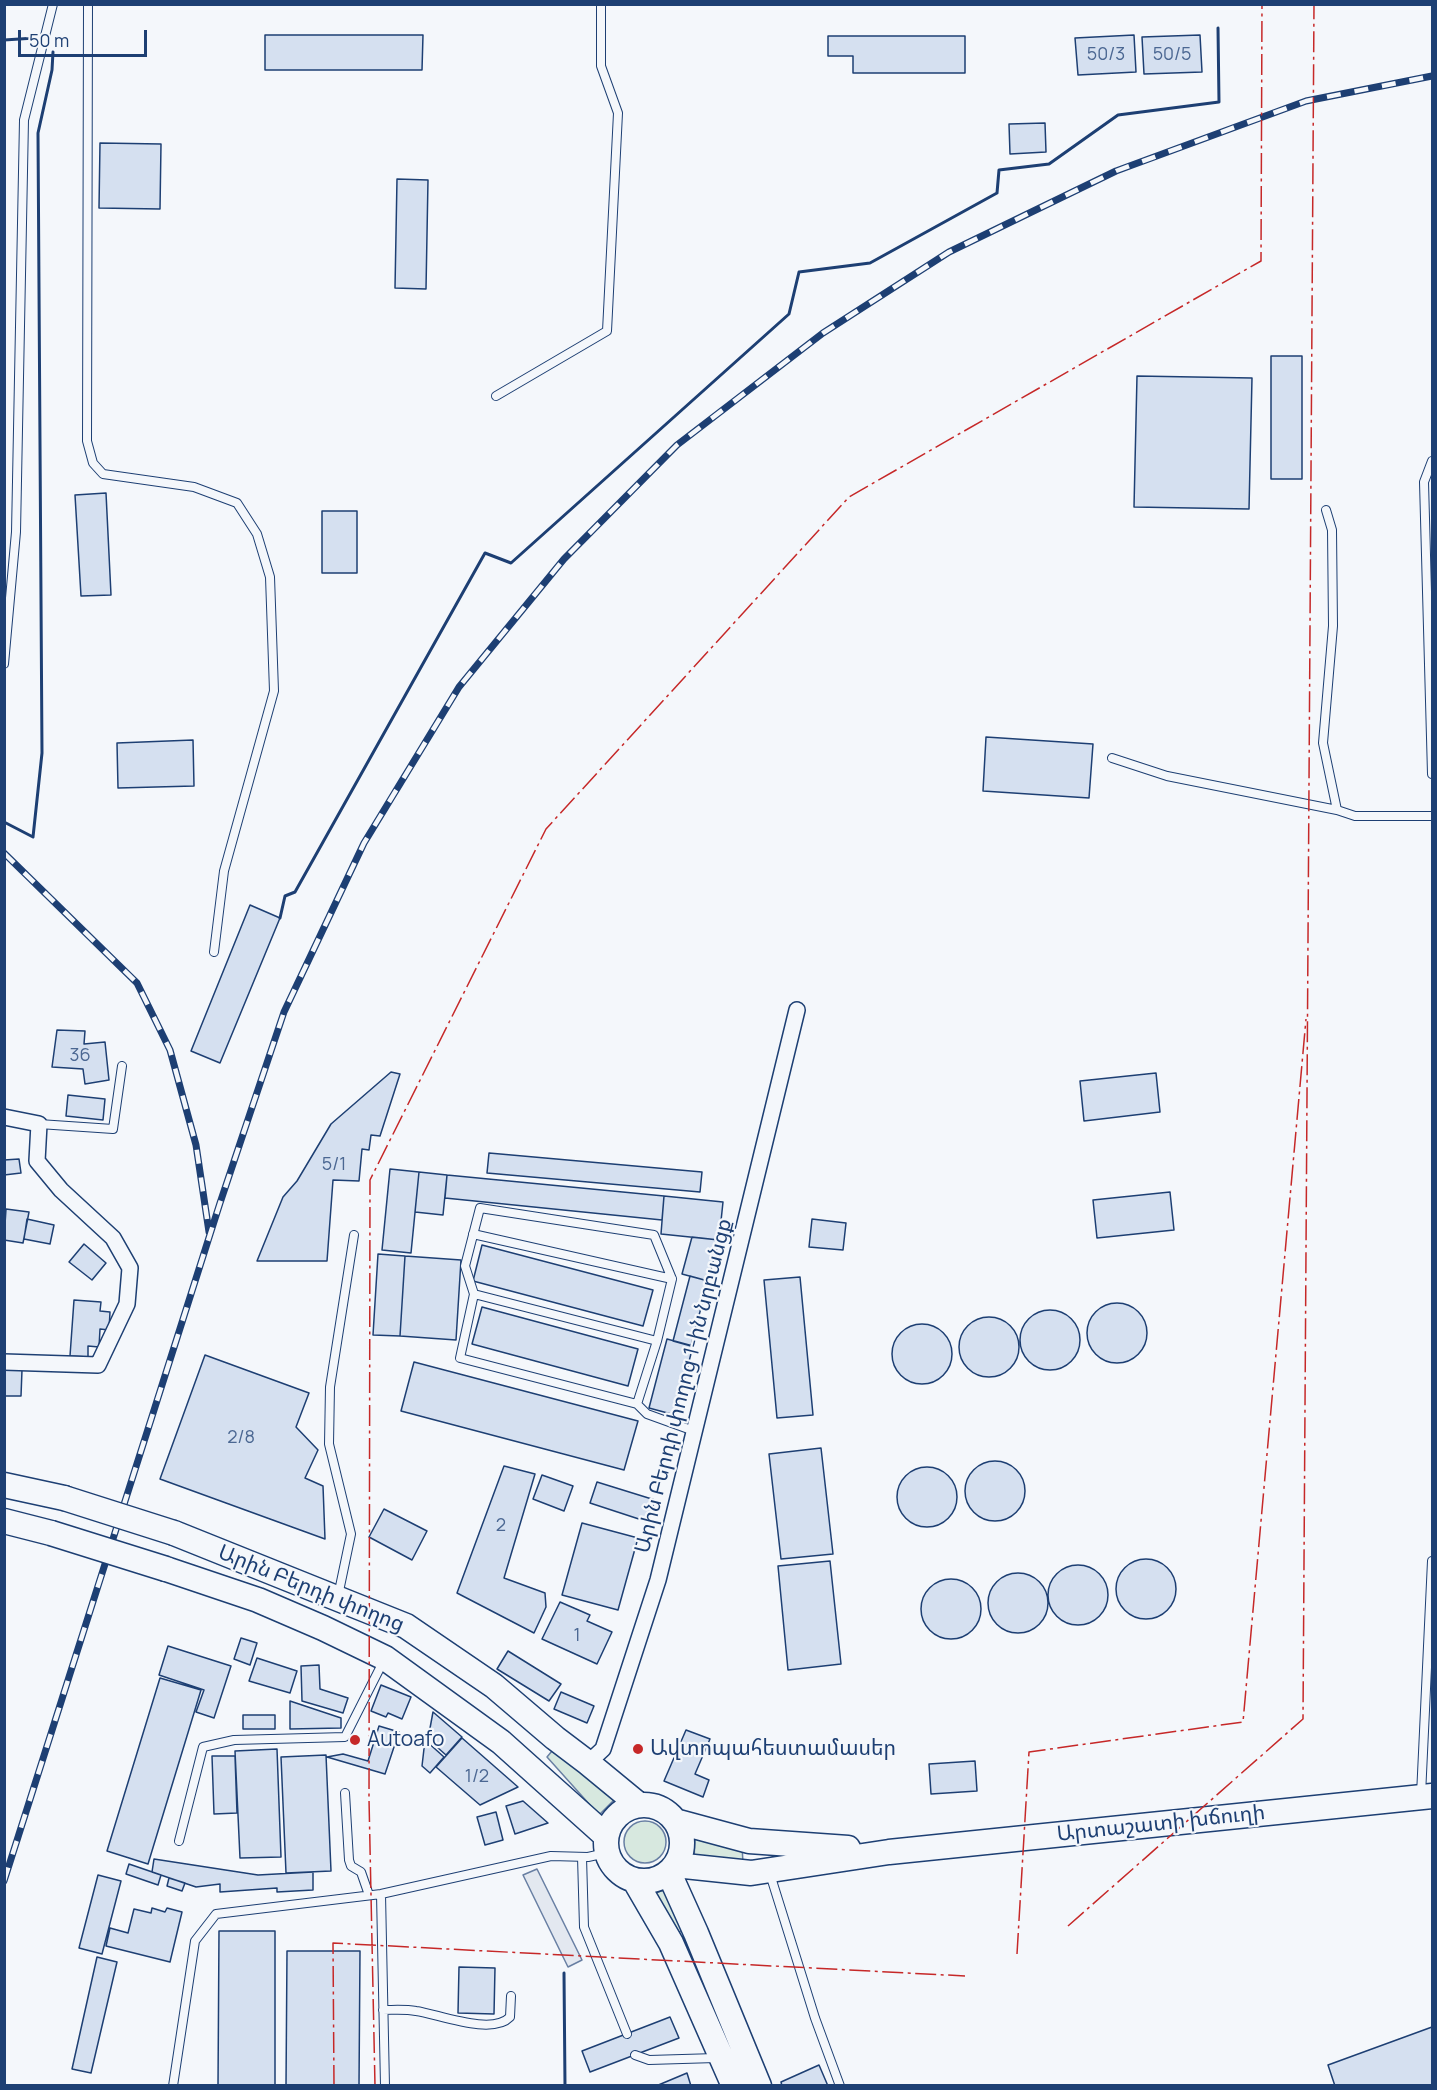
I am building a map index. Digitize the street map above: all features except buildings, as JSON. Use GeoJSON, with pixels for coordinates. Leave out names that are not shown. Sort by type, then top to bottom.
{"type":"FeatureCollection","features":[{"type":"Feature","properties":{"kind":"main road","name":"Արին Բերդի փողոց"},"geometry":{"type":"LineString","coordinates":[[4,1485],[64,1498],[174,1533],[406,1626],[494,1686],[639,1805]]}},
{"type":"Feature","properties":{"kind":"main road","name":"Արին Բերդի փողոց"},"geometry":{"type":"LineString","coordinates":[[4,1521],[51,1533],[258,1600],[385,1658],[501,1743],[606,1844]]}},
{"type":"Feature","properties":{"kind":"main road","name":"Արտաշատի խճուղի"},"geometry":{"type":"LineString","coordinates":[[672,1869],[751,1873],[889,1852],[1427,1796]]}},
{"type":"Feature","properties":{"kind":"main road"},"geometry":{"type":"LineString","coordinates":[[639,1805],[660,1808],[675,1821],[681,1832],[681,1855],[672,1869],[652,1881],[635,1881],[621,1874],[615,1869],[606,1844],[608,1827],[616,1816],[639,1805]]}},
{"type":"Feature","properties":{"kind":"main road","name":"Արտաշատի խճուղի"},"geometry":{"type":"LineString","coordinates":[[675,1821],[749,1841],[889,1852]]}},
{"type":"Feature","properties":{"kind":"main road"},"geometry":{"type":"LineString","coordinates":[[672,1869],[759,2085]]}},
{"type":"Feature","properties":{"kind":"main road"},"geometry":{"type":"LineString","coordinates":[[635,1881],[671,1943],[734,2085]]}},
{"type":"Feature","properties":{"kind":"street","name":"Արին Բերդի փողոց 1-ին նրբանցք"},"geometry":{"type":"LineString","coordinates":[[588,1763],[603,1749],[658,1580],[797,1010]]}},
{"type":"Feature","properties":{"kind":"street"},"geometry":{"type":"LineString","coordinates":[[4,1117],[39,1124],[37,1161],[62,1190],[113,1238],[129,1268],[127,1304],[98,1365],[4,1362]]}},
{"type":"Feature","properties":{"kind":"lane"},"geometry":{"type":"LineString","coordinates":[[4,664],[16,532],[24,120],[53,4]]}},
{"type":"Feature","properties":{"kind":"lane"},"geometry":{"type":"LineString","coordinates":[[88,4],[87,441],[93,463],[103,474],[194,487],[237,503],[257,534],[270,577],[274,691],[224,871],[214,952]]}},
{"type":"Feature","properties":{"kind":"lane"},"geometry":{"type":"LineString","coordinates":[[496,396],[607,331],[618,113],[601,66],[601,4]]}},
{"type":"Feature","properties":{"kind":"lane"},"geometry":{"type":"LineString","coordinates":[[1432,461],[1424,482],[1432,774]]}},
{"type":"Feature","properties":{"kind":"lane"},"geometry":{"type":"LineString","coordinates":[[1326,510],[1332,530],[1333,626],[1323,743],[1337,810]]}},
{"type":"Feature","properties":{"kind":"lane"},"geometry":{"type":"LineString","coordinates":[[1112,758],[1167,776],[1337,810],[1355,816],[1432,816]]}},
{"type":"Feature","properties":{"kind":"lane"},"geometry":{"type":"LineString","coordinates":[[39,1124],[113,1129],[122,1066]]}},
{"type":"Feature","properties":{"kind":"lane"},"geometry":{"type":"LineString","coordinates":[[637,1404],[657,1341],[672,1279],[654,1234],[480,1208],[465,1266],[474,1293],[460,1358],[637,1404],[647,1414],[694,1431]]}},
{"type":"Feature","properties":{"kind":"lane"},"geometry":{"type":"LineString","coordinates":[[473,1234],[672,1279]]}},
{"type":"Feature","properties":{"kind":"lane"},"geometry":{"type":"LineString","coordinates":[[337,1599],[351,1534],[329,1444],[330,1387],[354,1235]]}},
{"type":"Feature","properties":{"kind":"lane"},"geometry":{"type":"LineString","coordinates":[[474,1293],[657,1341]]}},
{"type":"Feature","properties":{"kind":"lane"},"geometry":{"type":"LineString","coordinates":[[1427,1796],[1432,1561]]}},
{"type":"Feature","properties":{"kind":"lane"},"geometry":{"type":"LineString","coordinates":[[179,1841],[203,1747],[234,1740],[345,1737],[385,1658]]}},
{"type":"Feature","properties":{"kind":"lane"},"geometry":{"type":"LineString","coordinates":[[345,1793],[349,1860],[351,1866],[361,1872],[369,1896]]}},
{"type":"Feature","properties":{"kind":"lane"},"geometry":{"type":"LineString","coordinates":[[173,2085],[195,1941],[216,1914],[381,1894],[551,1856],[582,1857],[606,1844]]}},
{"type":"Feature","properties":{"kind":"lane"},"geometry":{"type":"LineString","coordinates":[[582,1857],[584,1927],[627,2034]]}},
{"type":"Feature","properties":{"kind":"lane"},"geometry":{"type":"LineString","coordinates":[[769,1870],[815,2018],[840,2085]]}},
{"type":"Feature","properties":{"kind":"lane"},"geometry":{"type":"LineString","coordinates":[[381,1894],[385,2085]]}},
{"type":"Feature","properties":{"kind":"lane"},"geometry":{"type":"LineString","coordinates":[[383,2010],[417,2011],[444,2019],[499,2024],[506,2022],[510,2017],[511,1996]]}},
{"type":"Feature","properties":{"kind":"lane"},"geometry":{"type":"LineString","coordinates":[[635,2055],[649,2060],[723,2058]]}},
{"type":"Feature","properties":{"kind":"shaded area"},"geometry":{"type":"Polygon","coordinates":[[[552,1751],[617,1797],[599,1815],[547,1757],[552,1751]]]}},
{"type":"Feature","properties":{"kind":"shaded area"},"geometry":{"type":"Polygon","coordinates":[[[645,1821],[660,1827],[666,1842],[660,1857],[645,1863],[630,1857],[624,1842],[630,1827],[645,1821]]]}},
{"type":"Feature","properties":{"kind":"shaded area"},"geometry":{"type":"Polygon","coordinates":[[[695,1836],[742,1846],[743,1863],[694,1861],[695,1836]]]}},
{"type":"Feature","properties":{"kind":"shaded area"},"geometry":{"type":"Polygon","coordinates":[[[537,1869],[582,1960],[568,1967],[523,1875],[537,1869]]]}},
{"type":"Feature","properties":{"kind":"shaded area"},"geometry":{"type":"Polygon","coordinates":[[[669,1888],[685,1930],[676,1933],[652,1894],[669,1888]]]}},
{"type":"Feature","properties":{"kind":"railway"},"geometry":{"type":"LineString","coordinates":[[4,1881],[220,1203],[284,1012],[364,843],[459,687],[564,559],[677,445],[823,333],[949,252],[1116,171],[1306,101],[1432,76]]}},
{"type":"Feature","properties":{"kind":"railway"},"geometry":{"type":"LineString","coordinates":[[4,853],[137,983],[170,1050],[196,1145],[209,1232]]}},
{"type":"Feature","properties":{"kind":"wall"},"geometry":{"type":"LineString","coordinates":[[280,918],[285,896],[295,892],[485,553],[511,563],[789,314],[799,272],[870,263],[997,193],[999,170],[1049,164],[1118,115],[1219,102],[1218,28]]}},
{"type":"Feature","properties":{"kind":"wall"},"geometry":{"type":"LineString","coordinates":[[4,40],[35,38]]}},
{"type":"Feature","properties":{"kind":"wall"},"geometry":{"type":"LineString","coordinates":[[4,822],[33,837],[42,753],[38,133],[52,70],[53,52]]}},
{"type":"Feature","properties":{"kind":"wall"},"geometry":{"type":"LineString","coordinates":[[564,1973],[565,2086]]}},
{"type":"Feature","properties":{"kind":"power"},"geometry":{"type":"LineString","coordinates":[[375,2086],[369,1799],[370,1180],[546,829],[849,497],[1261,261],[1262,4]]}},
{"type":"Feature","properties":{"kind":"power"},"geometry":{"type":"LineString","coordinates":[[1068,1926],[1303,1719],[1314,4]]}},
{"type":"Feature","properties":{"kind":"power"},"geometry":{"type":"LineString","coordinates":[[1017,1954],[1029,1752],[1243,1722],[1306,1019]]}},
{"type":"Feature","properties":{"kind":"power"},"geometry":{"type":"LineString","coordinates":[[334,2086],[333,1943],[965,1976]]}},
{"type":"Feature","properties":{"kind":"place","name":"Autoafo"},"geometry":{"type":"Point","coordinates":[355,1740]}},
{"type":"Feature","properties":{"kind":"place","name":"Ավտոպահեստամասեր"},"geometry":{"type":"Point","coordinates":[638,1749]}}]}
